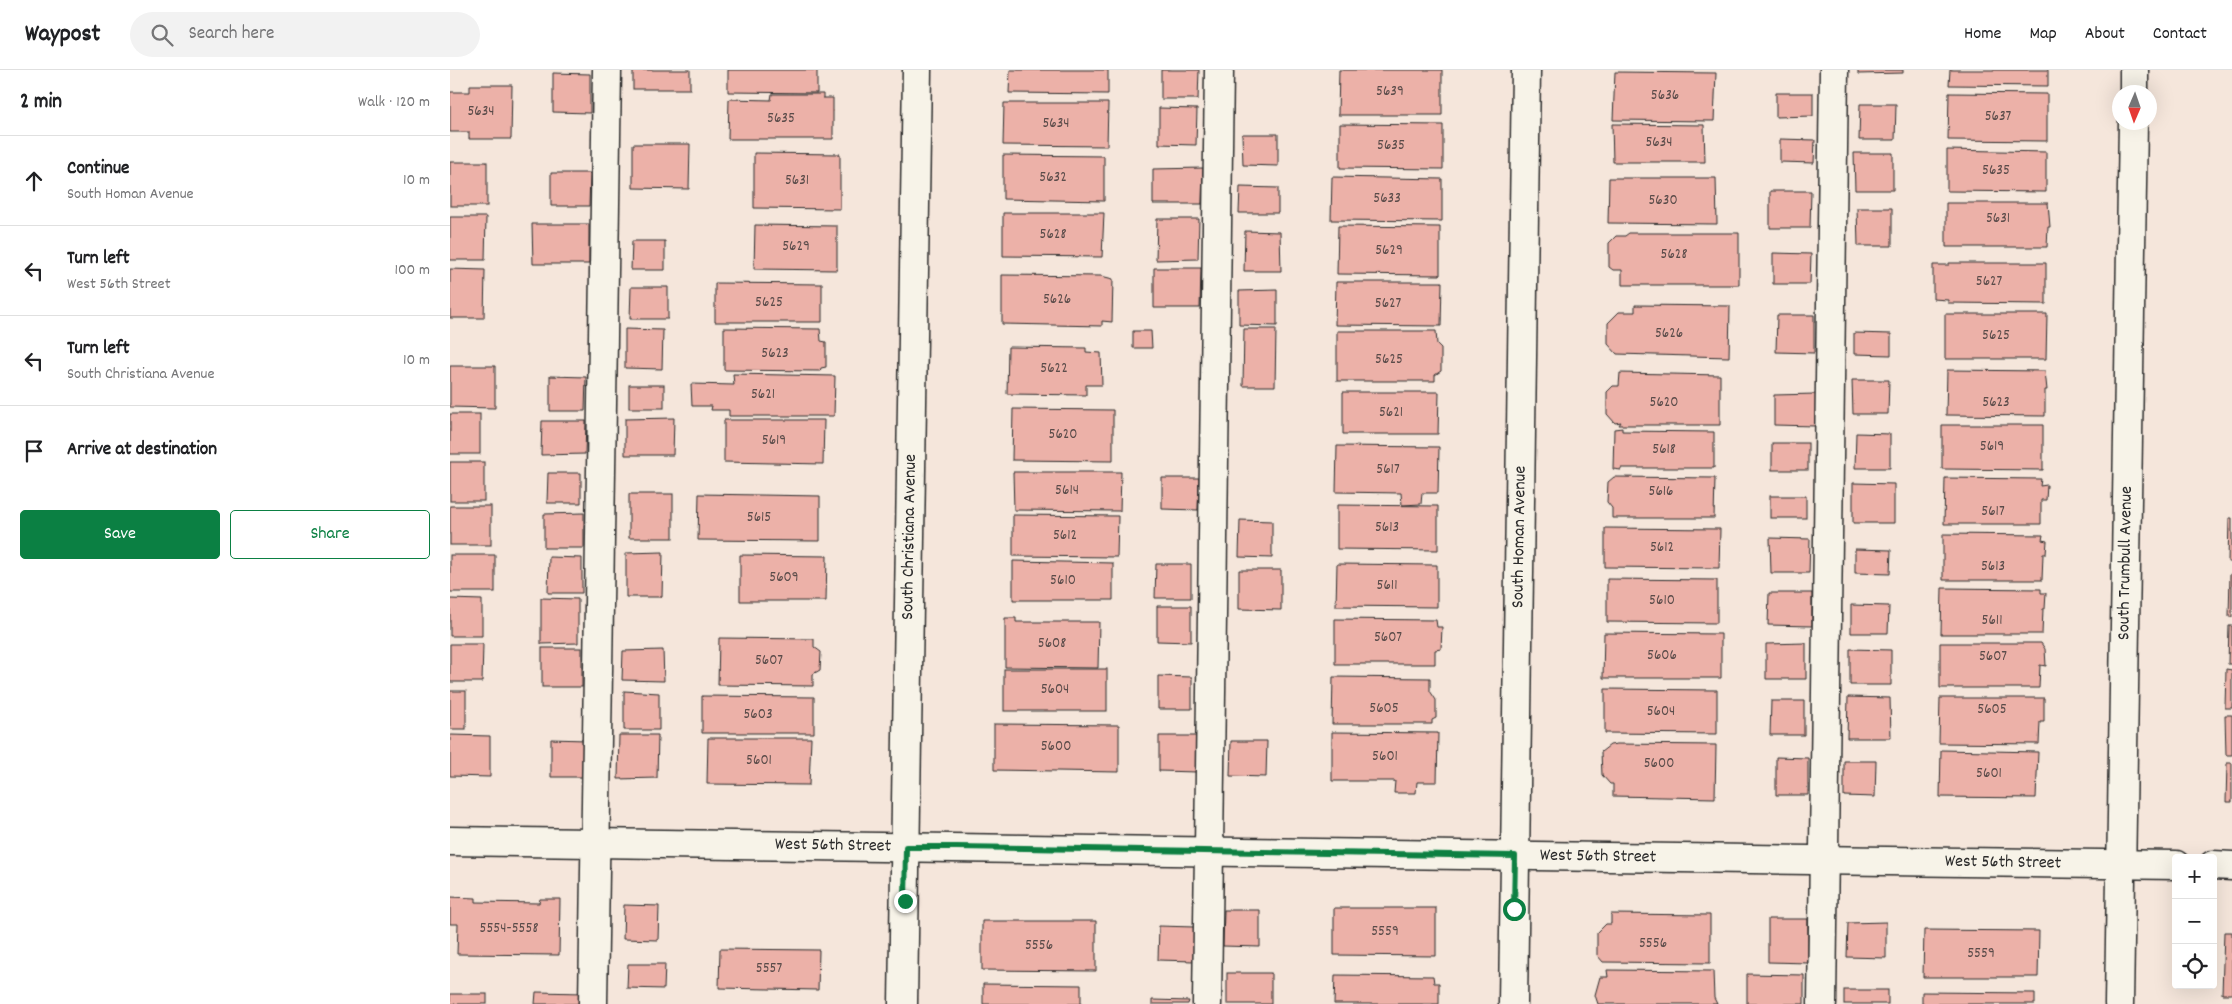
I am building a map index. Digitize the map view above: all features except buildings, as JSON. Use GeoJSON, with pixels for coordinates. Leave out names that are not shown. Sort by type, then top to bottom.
{"type":"FeatureCollection","features":[{"type":"Feature","properties":{"kind":"street"},"geometry":{"type":"LineString","coordinates":[[593,1004],[607,70]]}},
{"type":"Feature","properties":{"kind":"street","name":"South Christiana Avenue"},"geometry":{"type":"LineString","coordinates":[[904,1004],[917,70]]}},
{"type":"Feature","properties":{"kind":"street"},"geometry":{"type":"LineString","coordinates":[[1207,1004],[1219,70]]}},
{"type":"Feature","properties":{"kind":"street","name":"South Homan Avenue"},"geometry":{"type":"LineString","coordinates":[[1513,1004],[1526,70]]}},
{"type":"Feature","properties":{"kind":"street"},"geometry":{"type":"LineString","coordinates":[[1822,1004],[1834,70]]}},
{"type":"Feature","properties":{"kind":"street"},"geometry":{"type":"LineString","coordinates":[[2134,70],[2134,85]]}},
{"type":"Feature","properties":{"kind":"street","name":"South Trumbull Avenue"},"geometry":{"type":"LineString","coordinates":[[2120,1004],[2134,130]]}},
{"type":"Feature","properties":{"kind":"street","name":"West 56th Street"},"geometry":{"type":"LineString","coordinates":[[450,841],[2172,865]]}},
{"type":"Feature","properties":{"kind":"street"},"geometry":{"type":"LineString","coordinates":[[2217,865],[2232,866]]}},
{"type":"Feature","properties":{"kind":"route"},"geometry":{"type":"LineString","coordinates":[[905,901],[906,847],[956,847],[1515,856],[1514,909]]}}]}
